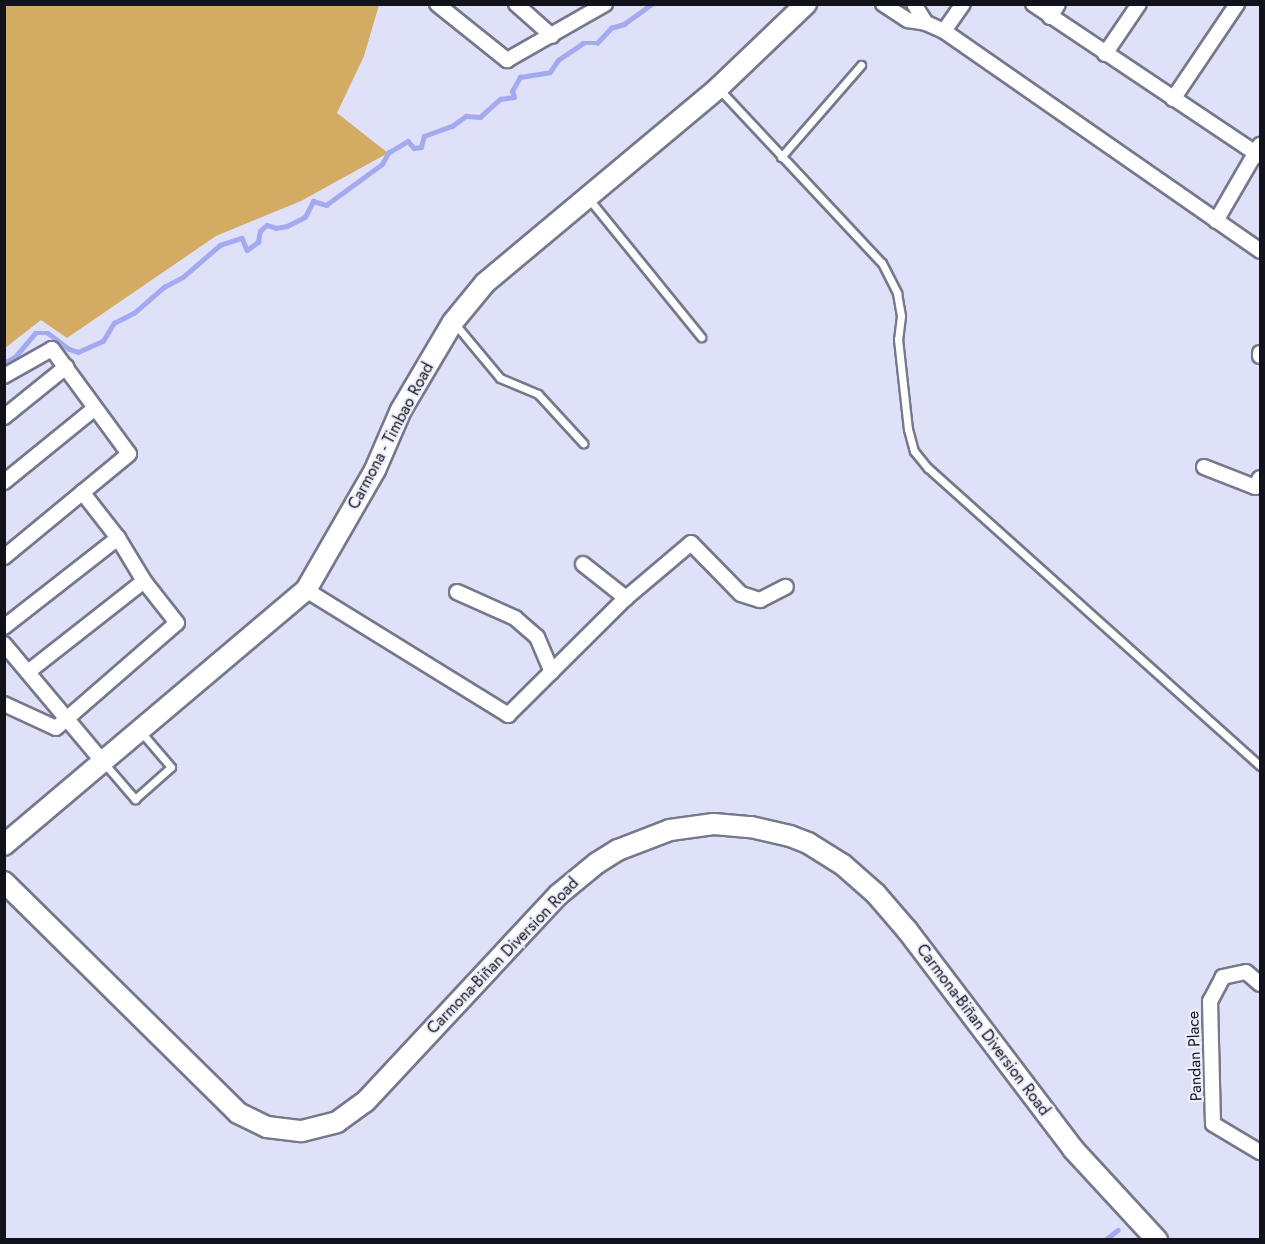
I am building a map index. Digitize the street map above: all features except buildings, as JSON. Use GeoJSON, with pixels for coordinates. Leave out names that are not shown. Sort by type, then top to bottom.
{"type":"FeatureCollection","features":[{"type":"Feature","properties":{"kind":"main road","name":"Carmona - Timbao Road"},"geometry":{"type":"LineString","coordinates":[[4,845],[104,763],[306,590],[375,470],[401,410],[453,322],[485,283],[718,88],[806,4]]}},
{"type":"Feature","properties":{"kind":"main road","name":"Carmona-Biñan Diversion Road"},"geometry":{"type":"LineString","coordinates":[[4,882],[238,1113],[267,1127],[302,1131],[337,1122],[365,1102],[558,895],[597,863],[646,838],[691,826],[731,824],[790,836],[808,843],[842,864],[884,903],[1073,1149],[1157,1239]]}},
{"type":"Feature","properties":{"kind":"street"},"geometry":{"type":"LineString","coordinates":[[437,4],[507,60],[552,36],[596,6]]}},
{"type":"Feature","properties":{"kind":"street"},"geometry":{"type":"LineString","coordinates":[[516,4],[552,36]]}},
{"type":"Feature","properties":{"kind":"street"},"geometry":{"type":"LineString","coordinates":[[883,4],[908,20],[926,23],[944,31],[1260,251]]}},
{"type":"Feature","properties":{"kind":"street"},"geometry":{"type":"LineString","coordinates":[[914,4],[926,23]]}},
{"type":"Feature","properties":{"kind":"street"},"geometry":{"type":"LineString","coordinates":[[944,31],[963,4]]}},
{"type":"Feature","properties":{"kind":"street"},"geometry":{"type":"LineString","coordinates":[[1033,4],[1173,99],[1259,151],[1216,221]]}},
{"type":"Feature","properties":{"kind":"street"},"geometry":{"type":"LineString","coordinates":[[1050,17],[1058,4]]}},
{"type":"Feature","properties":{"kind":"street"},"geometry":{"type":"LineString","coordinates":[[1104,54],[1139,4]]}},
{"type":"Feature","properties":{"kind":"street"},"geometry":{"type":"LineString","coordinates":[[1173,99],[1236,4]]}},
{"type":"Feature","properties":{"kind":"street"},"geometry":{"type":"LineString","coordinates":[[4,376],[52,349],[129,454],[4,557]]}},
{"type":"Feature","properties":{"kind":"street"},"geometry":{"type":"LineString","coordinates":[[4,417],[66,368]]}},
{"type":"Feature","properties":{"kind":"street"},"geometry":{"type":"LineString","coordinates":[[4,482],[95,408]]}},
{"type":"Feature","properties":{"kind":"street"},"geometry":{"type":"LineString","coordinates":[[1204,467],[1255,488],[1260,478]]}},
{"type":"Feature","properties":{"kind":"street"},"geometry":{"type":"LineString","coordinates":[[4,705],[56,728],[177,623],[144,581],[118,538],[82,492]]}},
{"type":"Feature","properties":{"kind":"street"},"geometry":{"type":"LineString","coordinates":[[4,627],[118,538]]}},
{"type":"Feature","properties":{"kind":"street"},"geometry":{"type":"LineString","coordinates":[[306,590],[508,715],[626,598],[691,543],[741,594],[760,600],[786,587]]}},
{"type":"Feature","properties":{"kind":"street"},"geometry":{"type":"LineString","coordinates":[[583,564],[626,598]]}},
{"type":"Feature","properties":{"kind":"street"},"geometry":{"type":"LineString","coordinates":[[28,672],[144,581]]}},
{"type":"Feature","properties":{"kind":"street"},"geometry":{"type":"LineString","coordinates":[[457,592],[515,618],[537,637],[552,672]]}},
{"type":"Feature","properties":{"kind":"street"},"geometry":{"type":"LineString","coordinates":[[4,644],[104,763]]}},
{"type":"Feature","properties":{"kind":"street","name":"Pandan Place"},"geometry":{"type":"LineString","coordinates":[[1260,984],[1246,972],[1223,977],[1210,1001],[1213,1124],[1260,1152]]}},
{"type":"Feature","properties":{"kind":"lane"},"geometry":{"type":"LineString","coordinates":[[781,157],[861,65]]}},
{"type":"Feature","properties":{"kind":"lane"},"geometry":{"type":"LineString","coordinates":[[718,88],[882,263],[897,293],[901,316],[898,339],[908,429],[914,451],[928,468],[1260,766]]}},
{"type":"Feature","properties":{"kind":"lane"},"geometry":{"type":"LineString","coordinates":[[587,196],[701,337]]}},
{"type":"Feature","properties":{"kind":"lane"},"geometry":{"type":"LineString","coordinates":[[453,322],[500,378],[538,394],[583,443]]}},
{"type":"Feature","properties":{"kind":"lane"},"geometry":{"type":"LineString","coordinates":[[104,763],[135,799],[171,767],[140,731]]}},
{"type":"Feature","properties":{"kind":"shaded area"},"geometry":{"type":"Polygon","coordinates":[[[5,4],[379,5],[364,56],[337,113],[388,153],[301,201],[216,236],[67,338],[41,320],[5,348],[5,4]]]}},
{"type":"Feature","properties":{"kind":"waterway"},"geometry":{"type":"LineString","coordinates":[[4,363],[15,357],[35,333],[48,333],[69,349],[78,352],[103,341],[114,323],[134,313],[164,287],[183,277],[220,245],[242,238],[247,250],[258,242],[260,231],[267,225],[276,228],[287,226],[305,217],[313,201],[326,205],[382,164],[388,153],[408,141],[414,148],[421,147],[424,136],[452,126],[466,116],[480,117],[500,99],[514,97],[512,91],[520,77],[550,72],[558,60],[583,43],[597,43],[611,28],[624,24],[652,4]]}},
{"type":"Feature","properties":{"kind":"waterway"},"geometry":{"type":"LineString","coordinates":[[1105,1240],[1118,1230]]}}]}
